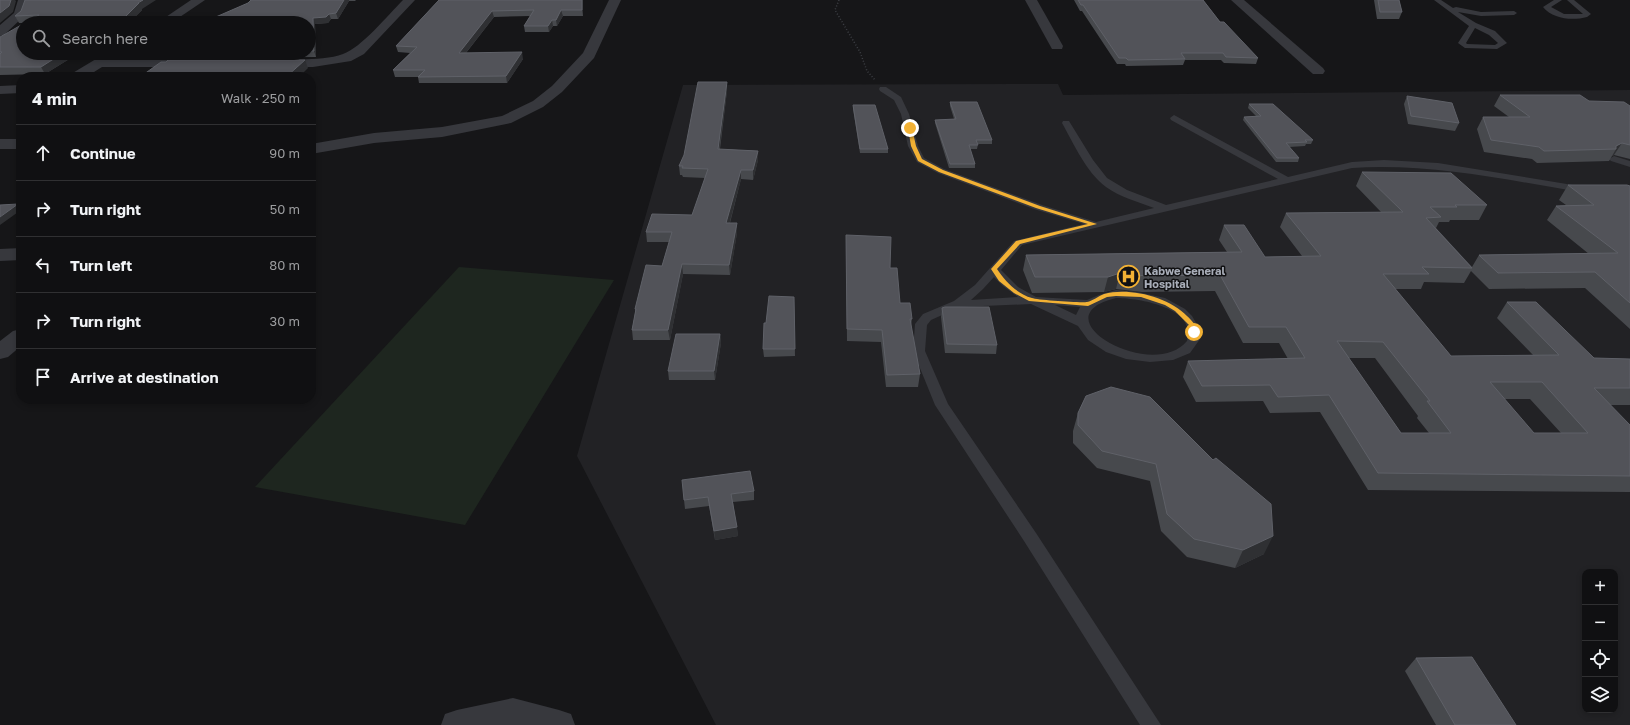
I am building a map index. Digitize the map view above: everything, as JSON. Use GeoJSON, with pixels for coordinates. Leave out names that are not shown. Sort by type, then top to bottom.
{"type":"FeatureCollection","features":[{"type":"Feature","properties":{"kind":"street"},"geometry":{"type":"LineString","coordinates":[[17,16],[24,0]]}},
{"type":"Feature","properties":{"kind":"street"},"geometry":{"type":"LineString","coordinates":[[174,16],[199,0]]}},
{"type":"Feature","properties":{"kind":"street"},"geometry":{"type":"LineString","coordinates":[[266,63],[313,63],[346,58],[359,51],[409,0]]}},
{"type":"Feature","properties":{"kind":"street"},"geometry":{"type":"LineString","coordinates":[[316,148],[374,138],[442,132],[506,120],[531,108],[557,89],[589,55],[615,0]]}},
{"type":"Feature","properties":{"kind":"street"},"geometry":{"type":"LineString","coordinates":[[1031,0],[1058,46]]}},
{"type":"Feature","properties":{"kind":"street"},"geometry":{"type":"LineString","coordinates":[[1238,0],[1318,71]]}},
{"type":"Feature","properties":{"kind":"street"},"geometry":{"type":"LineString","coordinates":[[0,32],[16,17]]}},
{"type":"Feature","properties":{"kind":"street"},"geometry":{"type":"LineString","coordinates":[[84,72],[104,60]]}},
{"type":"Feature","properties":{"kind":"street"},"geometry":{"type":"LineString","coordinates":[[99,63],[202,63]]}},
{"type":"Feature","properties":{"kind":"street"},"geometry":{"type":"LineString","coordinates":[[0,90],[16,89]]}},
{"type":"Feature","properties":{"kind":"street"},"geometry":{"type":"LineString","coordinates":[[0,144],[16,144]]}},
{"type":"Feature","properties":{"kind":"street"},"geometry":{"type":"LineString","coordinates":[[0,255],[16,254]]}},
{"type":"Feature","properties":{"kind":"street"},"geometry":{"type":"LineString","coordinates":[[0,352],[16,340]]}},
{"type":"Feature","properties":{"kind":"street"},"geometry":{"type":"LineString","coordinates":[[457,725],[513,713],[559,725]]}},
{"type":"Feature","properties":{"kind":"lane"},"geometry":{"type":"LineString","coordinates":[[1437,0],[1455,8],[1481,14],[1514,13]]}},
{"type":"Feature","properties":{"kind":"lane"},"geometry":{"type":"LineString","coordinates":[[1437,0],[1474,25],[1492,33],[1503,43],[1497,47],[1465,46],[1462,43],[1463,40],[1474,25]]}},
{"type":"Feature","properties":{"kind":"lane"},"geometry":{"type":"LineString","coordinates":[[1559,0],[1546,7],[1555,14],[1564,16],[1585,16],[1587,14],[1570,0]]}},
{"type":"Feature","properties":{"kind":"lane"},"geometry":{"type":"LineString","coordinates":[[883,89],[898,99],[905,114],[913,146],[920,160],[941,171],[1038,207],[1094,224]]}},
{"type":"Feature","properties":{"kind":"lane"},"geometry":{"type":"LineString","coordinates":[[1174,118],[1286,180]]}},
{"type":"Feature","properties":{"kind":"lane"},"geometry":{"type":"LineString","coordinates":[[1066,123],[1090,162],[1105,182],[1133,197],[1164,208]]}},
{"type":"Feature","properties":{"kind":"lane"},"geometry":{"type":"LineString","coordinates":[[1614,159],[1630,164]]}},
{"type":"Feature","properties":{"kind":"lane"},"geometry":{"type":"LineString","coordinates":[[1151,725],[1030,537],[942,405],[919,351],[921,324],[927,317],[958,304],[979,287],[1018,242],[1352,165],[1384,163],[1438,166],[1598,192]]}},
{"type":"Feature","properties":{"kind":"lane"},"geometry":{"type":"LineString","coordinates":[[994,269],[1001,280],[1016,292],[1031,300],[1057,310],[1083,324]]}},
{"type":"Feature","properties":{"kind":"lane"},"geometry":{"type":"LineString","coordinates":[[958,304],[1031,300],[1088,304],[1105,296],[1116,294],[1142,296],[1167,303],[1186,317],[1192,324],[1194,340],[1186,349],[1172,356],[1160,358],[1132,356],[1105,346],[1091,336],[1083,324],[1082,317],[1088,304]]}},
{"type":"Feature","properties":{"kind":"path"},"geometry":{"type":"LineString","coordinates":[[839,0],[835,10],[860,52],[867,71],[883,89]]}},
{"type":"Feature","properties":{"kind":"shaded area","name":"Kabwe General Hospital"},"geometry":{"type":"Polygon","coordinates":[[[1058,84],[1063,95],[1630,90],[1630,725],[716,725],[577,456],[683,85],[1058,84]]]}},
{"type":"Feature","properties":{"kind":"shaded area"},"geometry":{"type":"Polygon","coordinates":[[[459,267],[614,280],[465,525],[255,487],[459,267]]]}},
{"type":"Feature","properties":{"kind":"building"},"geometry":{"type":"Polygon","coordinates":[[[0,0],[11,0],[9,6],[0,13],[0,0]]]}},
{"type":"Feature","properties":{"kind":"building"},"geometry":{"type":"Polygon","coordinates":[[[25,0],[143,0],[138,3],[126,16],[15,16],[21,11],[25,0]]]}},
{"type":"Feature","properties":{"kind":"building"},"geometry":{"type":"Polygon","coordinates":[[[251,0],[344,0],[336,13],[329,14],[326,17],[218,16],[248,3],[251,0]]]}},
{"type":"Feature","properties":{"kind":"building"},"geometry":{"type":"Polygon","coordinates":[[[439,0],[582,0],[582,10],[561,10],[556,20],[552,20],[548,26],[524,26],[534,10],[492,11],[459,53],[522,52],[506,76],[418,77],[425,70],[393,70],[417,47],[396,46],[439,0]]]}},
{"type":"Feature","properties":{"kind":"building"},"geometry":{"type":"Polygon","coordinates":[[[1078,0],[1203,0],[1220,22],[1224,22],[1258,58],[1226,57],[1223,53],[1181,53],[1185,59],[1128,60],[1126,58],[1119,58],[1078,0]]]}},
{"type":"Feature","properties":{"kind":"building"},"geometry":{"type":"Polygon","coordinates":[[[1378,0],[1399,0],[1402,12],[1380,12],[1378,0]]]}},
{"type":"Feature","properties":{"kind":"building"},"geometry":{"type":"Polygon","coordinates":[[[16,28],[16,60],[52,60],[41,67],[0,67],[0,54],[2,52],[0,52],[0,37],[16,28]]]}},
{"type":"Feature","properties":{"kind":"building"},"geometry":{"type":"Polygon","coordinates":[[[168,60],[305,60],[292,72],[147,72],[161,62],[166,62],[168,60]]]}},
{"type":"Feature","properties":{"kind":"building"},"geometry":{"type":"Polygon","coordinates":[[[698,82],[727,82],[718,149],[758,151],[753,170],[741,170],[726,223],[737,223],[729,265],[682,264],[668,330],[632,330],[635,309],[646,265],[662,266],[672,232],[646,232],[652,214],[692,215],[708,169],[682,168],[683,166],[679,166],[684,155],[698,82]]]}},
{"type":"Feature","properties":{"kind":"building"},"geometry":{"type":"Polygon","coordinates":[[[1500,95],[1580,95],[1589,101],[1624,102],[1630,106],[1630,145],[1622,143],[1616,146],[1616,149],[1544,151],[1539,147],[1491,140],[1483,117],[1530,117],[1500,95]]]}},
{"type":"Feature","properties":{"kind":"building"},"geometry":{"type":"Polygon","coordinates":[[[1407,96],[1452,103],[1459,123],[1411,116],[1407,96]]]}},
{"type":"Feature","properties":{"kind":"building"},"geometry":{"type":"Polygon","coordinates":[[[950,102],[977,102],[992,140],[976,140],[978,145],[969,145],[975,164],[950,164],[935,120],[956,119],[950,102]]]}},
{"type":"Feature","properties":{"kind":"building"},"geometry":{"type":"Polygon","coordinates":[[[1249,104],[1273,104],[1313,140],[1305,140],[1307,142],[1286,143],[1299,158],[1277,158],[1244,117],[1261,116],[1249,104]]]}},
{"type":"Feature","properties":{"kind":"building"},"geometry":{"type":"Polygon","coordinates":[[[853,105],[875,105],[888,149],[860,149],[853,105]]]}},
{"type":"Feature","properties":{"kind":"building"},"geometry":{"type":"Polygon","coordinates":[[[1362,172],[1451,173],[1487,205],[1430,207],[1441,217],[1426,218],[1472,268],[1422,267],[1429,274],[1383,274],[1451,356],[1559,355],[1507,302],[1536,302],[1594,358],[1630,359],[1630,388],[1594,388],[1630,425],[1630,476],[1378,473],[1329,395],[1278,397],[1270,385],[1202,386],[1188,361],[1305,358],[1286,327],[1249,327],[1220,275],[1146,276],[1120,273],[1108,277],[1035,277],[1026,255],[1242,252],[1224,225],[1244,225],[1265,257],[1321,256],[1286,213],[1403,212],[1362,172]],[[1337,341],[1401,433],[1451,433],[1427,401],[1430,401],[1383,342],[1337,341]],[[1490,382],[1534,433],[1588,433],[1542,382],[1490,382]]]}},
{"type":"Feature","properties":{"kind":"building"},"geometry":{"type":"Polygon","coordinates":[[[1568,185],[1630,186],[1630,303],[1595,272],[1498,273],[1479,255],[1618,253],[1556,206],[1594,205],[1568,185]]]}},
{"type":"Feature","properties":{"kind":"building"},"geometry":{"type":"Polygon","coordinates":[[[16,204],[0,217],[0,205],[16,204]]]}},
{"type":"Feature","properties":{"kind":"building"},"geometry":{"type":"Polygon","coordinates":[[[846,235],[891,237],[890,268],[897,268],[900,303],[910,303],[912,319],[910,319],[920,374],[887,375],[882,330],[847,329],[846,235]]]}},
{"type":"Feature","properties":{"kind":"building"},"geometry":{"type":"Polygon","coordinates":[[[769,296],[794,297],[795,349],[763,349],[764,323],[766,323],[769,296]]]}},
{"type":"Feature","properties":{"kind":"building"},"geometry":{"type":"Polygon","coordinates":[[[989,307],[997,345],[947,344],[942,308],[989,307]]]}},
{"type":"Feature","properties":{"kind":"building"},"geometry":{"type":"Polygon","coordinates":[[[676,334],[720,334],[714,371],[668,371],[676,334]]]}},
{"type":"Feature","properties":{"kind":"building"},"geometry":{"type":"Polygon","coordinates":[[[1111,387],[1150,397],[1213,460],[1216,458],[1271,504],[1273,536],[1243,550],[1194,539],[1167,514],[1156,464],[1102,451],[1078,425],[1078,413],[1086,396],[1111,387]]]}},
{"type":"Feature","properties":{"kind":"building"},"geometry":{"type":"Polygon","coordinates":[[[750,471],[754,491],[731,494],[737,527],[714,531],[708,497],[684,500],[682,480],[750,471]]]}},
{"type":"Feature","properties":{"kind":"building"},"geometry":{"type":"Polygon","coordinates":[[[1472,657],[1516,725],[1455,725],[1416,658],[1472,657]]]}},
{"type":"Feature","properties":{"kind":"place","name":"Kabwe General Hospital"},"geometry":{"type":"Point","coordinates":[1129,276]}},
{"type":"Feature","properties":{"kind":"route"},"geometry":{"type":"LineString","coordinates":[[910,128],[913,146],[920,160],[941,171],[1038,207],[1094,224],[1018,242],[994,269],[1001,280],[1016,292],[1031,300],[1088,304],[1096,299],[1116,294],[1142,296],[1167,303],[1186,317],[1192,324],[1194,332]]}}]}
